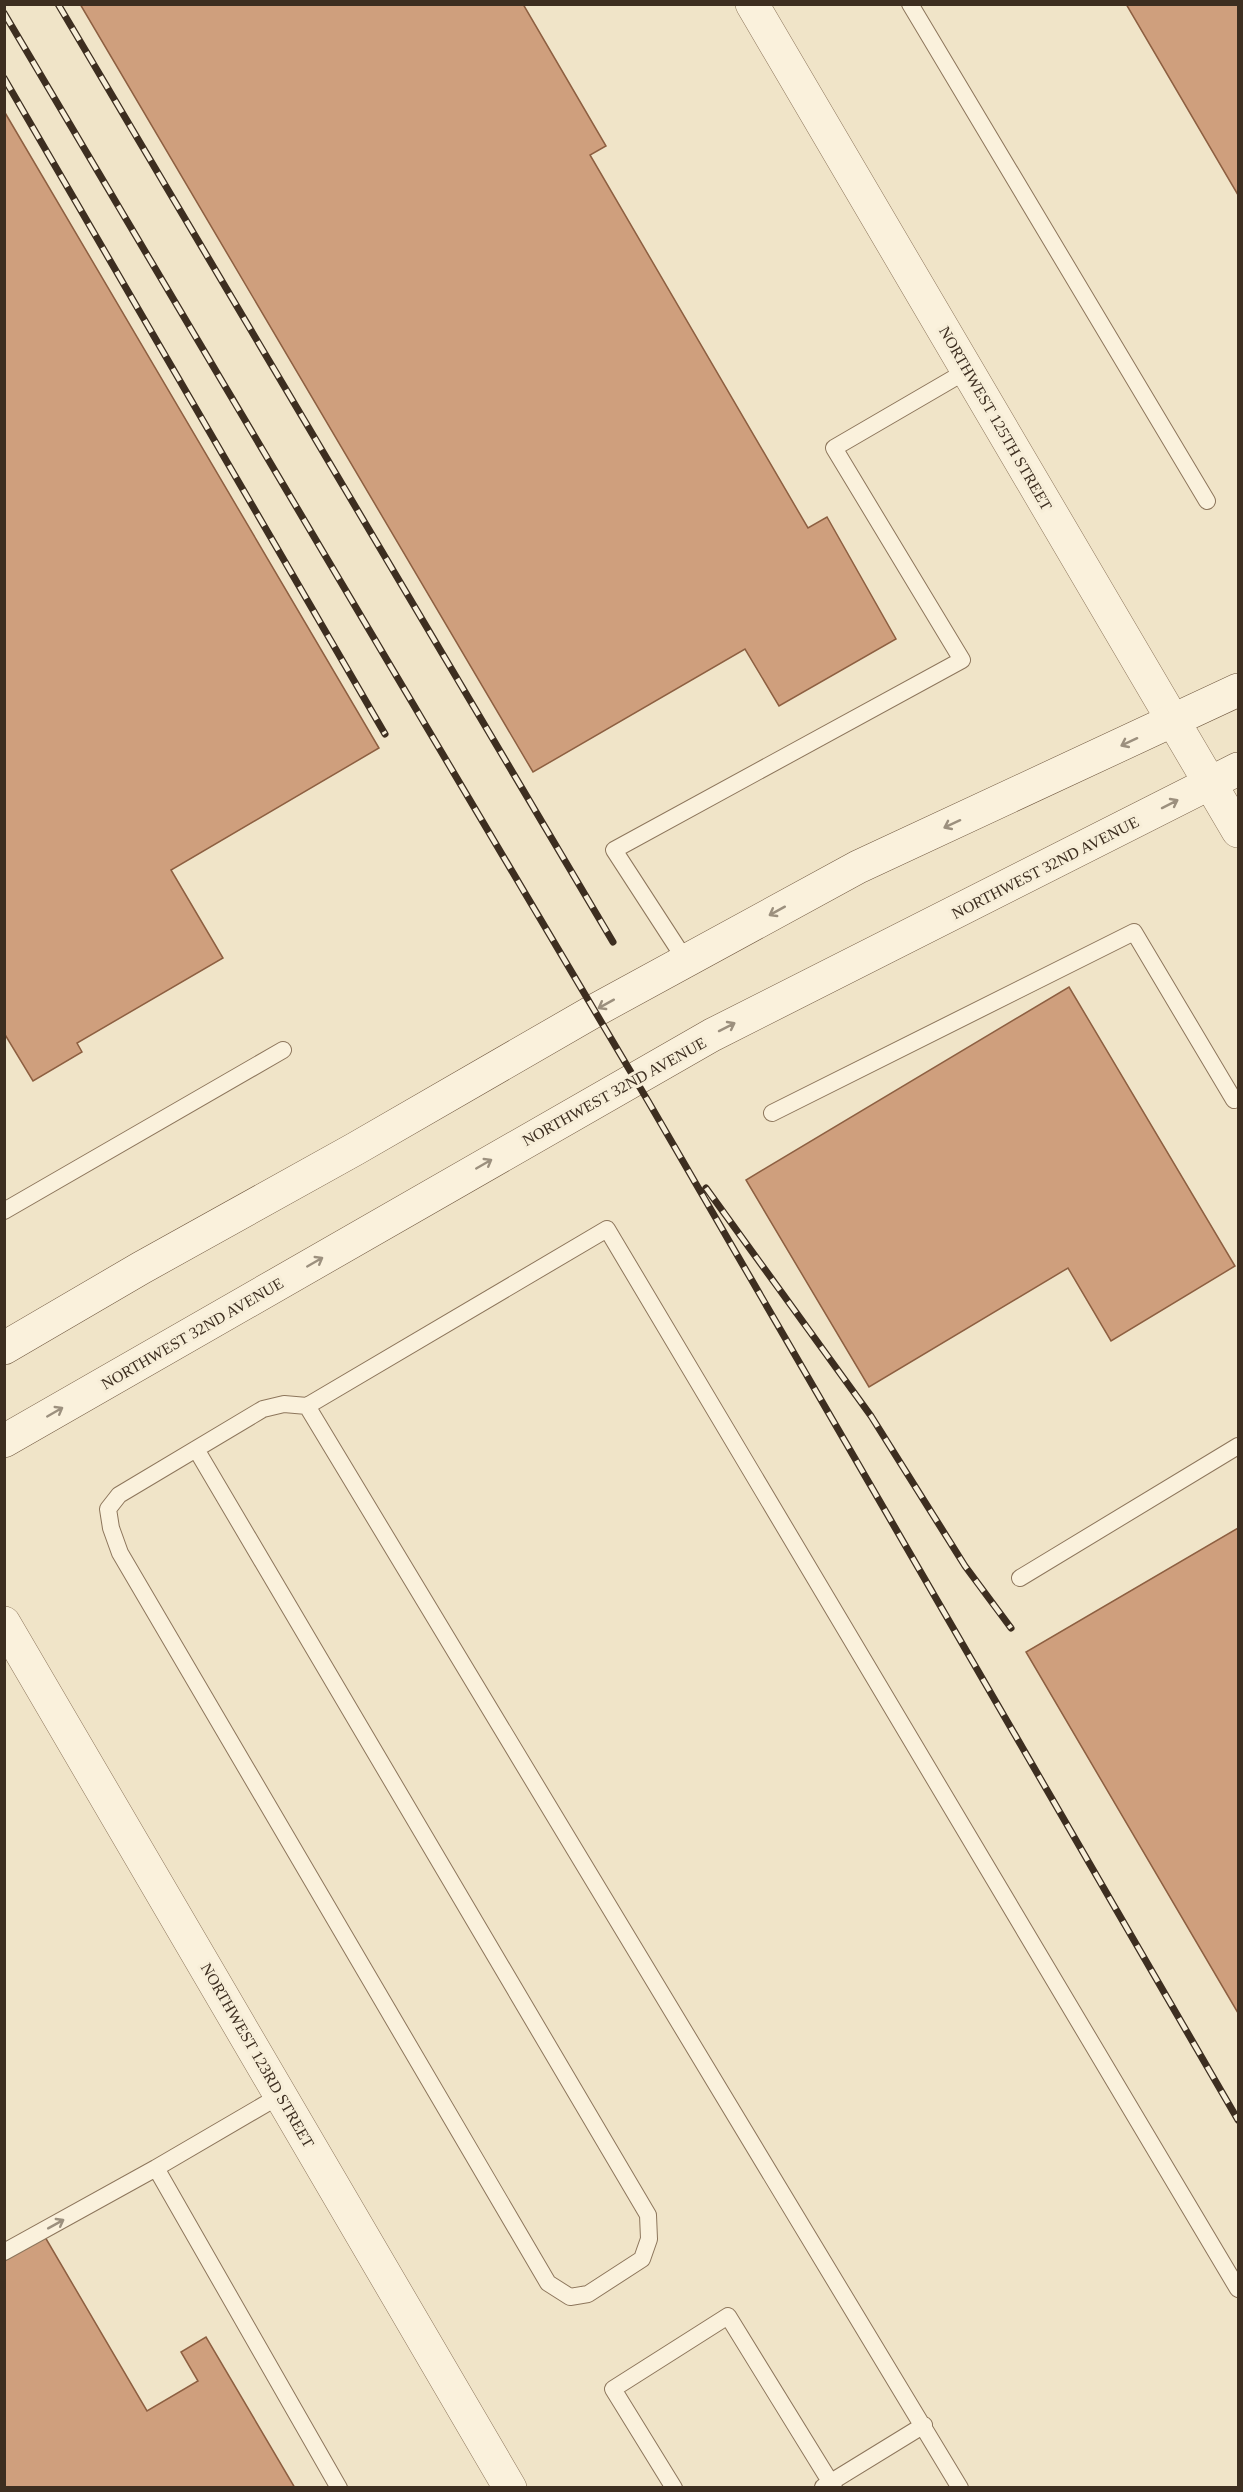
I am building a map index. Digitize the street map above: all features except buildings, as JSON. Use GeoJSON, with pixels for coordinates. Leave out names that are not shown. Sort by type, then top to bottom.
{"type":"FeatureCollection","features":[{"type":"Feature","properties":{"kind":"main road","name":"NORTHWEST 125TH STREET"},"geometry":{"type":"LineString","coordinates":[[752,4],[1173,721],[1224,776],[1239,831]]}},
{"type":"Feature","properties":{"kind":"main road"},"geometry":{"type":"LineString","coordinates":[[4,1348],[141,1268],[686,961],[858,867],[1239,690]]}},
{"type":"Feature","properties":{"kind":"main road","name":"NORTHWEST 32ND AVENUE"},"geometry":{"type":"LineString","coordinates":[[4,1441],[712,1035],[1224,776]]}},
{"type":"Feature","properties":{"kind":"main road","name":"NORTHWEST 123RD STREET"},"geometry":{"type":"LineString","coordinates":[[4,1623],[510,2487]]}},
{"type":"Feature","properties":{"kind":"lane"},"geometry":{"type":"LineString","coordinates":[[910,4],[1207,501]]}},
{"type":"Feature","properties":{"kind":"lane"},"geometry":{"type":"LineString","coordinates":[[686,961],[614,850],[962,660],[834,448],[968,370]]}},
{"type":"Feature","properties":{"kind":"lane"},"geometry":{"type":"LineString","coordinates":[[772,1113],[1134,932],[1234,1100],[1239,1098]]}},
{"type":"Feature","properties":{"kind":"lane"},"geometry":{"type":"LineString","coordinates":[[4,1211],[283,1050]]}},
{"type":"Feature","properties":{"kind":"lane"},"geometry":{"type":"LineString","coordinates":[[196,1449],[648,2215],[649,2239],[642,2259],[588,2294],[570,2297],[548,2283],[120,1553],[111,1528],[108,1509],[119,1495],[196,1449],[263,1409],[284,1404],[307,1406],[607,1229],[1239,2289]]}},
{"type":"Feature","properties":{"kind":"lane"},"geometry":{"type":"LineString","coordinates":[[307,1406],[960,2487]]}},
{"type":"Feature","properties":{"kind":"lane"},"geometry":{"type":"LineString","coordinates":[[1020,1578],[1239,1446]]}},
{"type":"Feature","properties":{"kind":"lane"},"geometry":{"type":"LineString","coordinates":[[4,2252],[156,2168],[281,2095]]}},
{"type":"Feature","properties":{"kind":"lane"},"geometry":{"type":"LineString","coordinates":[[156,2168],[339,2487]]}},
{"type":"Feature","properties":{"kind":"lane"},"geometry":{"type":"LineString","coordinates":[[674,2487],[613,2389],[728,2316],[829,2486],[924,2425]]}},
{"type":"Feature","properties":{"kind":"railway"},"geometry":{"type":"LineString","coordinates":[[58,4],[613,942]]}},
{"type":"Feature","properties":{"kind":"railway"},"geometry":{"type":"LineString","coordinates":[[4,13],[648,1101],[1238,2120]]}},
{"type":"Feature","properties":{"kind":"railway"},"geometry":{"type":"LineString","coordinates":[[4,78],[385,734]]}},
{"type":"Feature","properties":{"kind":"railway"},"geometry":{"type":"LineString","coordinates":[[706,1188],[871,1416],[965,1566],[1011,1628]]}}]}
